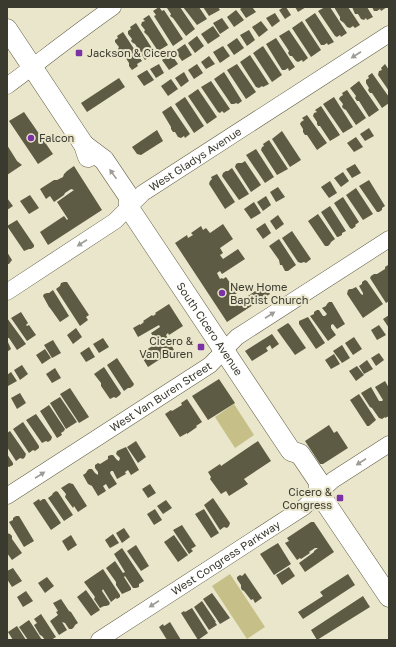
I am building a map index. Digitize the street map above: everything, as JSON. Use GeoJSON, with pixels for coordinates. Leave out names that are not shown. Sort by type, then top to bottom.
{"type":"FeatureCollection","features":[{"type":"Feature","properties":{"kind":"main road","name":"South Cicero Avenue"},"geometry":{"type":"LineString","coordinates":[[7,29],[84,145],[104,160],[129,197],[129,208],[291,451],[300,454],[319,482],[319,493],[389,597]]}},
{"type":"Feature","properties":{"kind":"street"},"geometry":{"type":"LineString","coordinates":[[7,86],[33,68],[81,29],[113,7]]}},
{"type":"Feature","properties":{"kind":"street","name":"West Gladys Avenue"},"geometry":{"type":"LineString","coordinates":[[7,292],[115,221],[143,193],[389,34]]}},
{"type":"Feature","properties":{"kind":"street","name":"West Van Buren Street"},"geometry":{"type":"LineString","coordinates":[[7,496],[210,364],[237,336],[389,238]]}},
{"type":"Feature","properties":{"kind":"street","name":"West Congress Parkway"},"geometry":{"type":"LineString","coordinates":[[99,640],[304,507],[333,480],[389,444]]}},
{"type":"Feature","properties":{"kind":"shaded area"},"geometry":{"type":"Polygon","coordinates":[[[234,404],[254,435],[235,448],[215,417],[234,404]]]}},
{"type":"Feature","properties":{"kind":"shaded area"},"geometry":{"type":"Polygon","coordinates":[[[230,574],[265,627],[247,639],[212,586],[230,574]]]}},
{"type":"Feature","properties":{"kind":"building"},"geometry":{"type":"Polygon","coordinates":[[[159,7],[162,11],[164,10],[183,39],[173,46],[154,16],[156,15],[153,11],[159,7]]]}},
{"type":"Feature","properties":{"kind":"building"},"geometry":{"type":"Polygon","coordinates":[[[167,7],[180,7],[195,29],[186,36],[170,16],[171,14],[167,7]]]}},
{"type":"Feature","properties":{"kind":"building"},"geometry":{"type":"Polygon","coordinates":[[[183,7],[199,7],[207,19],[197,25],[183,7]]]}},
{"type":"Feature","properties":{"kind":"building"},"geometry":{"type":"Polygon","coordinates":[[[203,7],[218,7],[220,10],[209,16],[203,7]]]}},
{"type":"Feature","properties":{"kind":"building"},"geometry":{"type":"Polygon","coordinates":[[[243,7],[252,7],[256,12],[246,18],[240,9],[243,7]]]}},
{"type":"Feature","properties":{"kind":"building"},"geometry":{"type":"Polygon","coordinates":[[[286,7],[291,15],[285,19],[279,10],[286,7]]]}},
{"type":"Feature","properties":{"kind":"building"},"geometry":{"type":"Polygon","coordinates":[[[295,7],[306,7],[298,12],[295,7]]]}},
{"type":"Feature","properties":{"kind":"building"},"geometry":{"type":"Polygon","coordinates":[[[325,7],[330,7],[347,33],[341,37],[340,35],[337,37],[335,36],[318,11],[325,7]]]}},
{"type":"Feature","properties":{"kind":"building"},"geometry":{"type":"Polygon","coordinates":[[[334,7],[348,7],[360,25],[355,28],[353,26],[350,28],[347,27],[340,20],[340,17],[334,7]]]}},
{"type":"Feature","properties":{"kind":"building"},"geometry":{"type":"Polygon","coordinates":[[[352,7],[367,7],[373,17],[367,20],[366,18],[364,20],[361,19],[358,14],[355,14],[352,7]]]}},
{"type":"Feature","properties":{"kind":"building"},"geometry":{"type":"Polygon","coordinates":[[[372,7],[387,7],[381,11],[380,9],[374,11],[372,7]]]}},
{"type":"Feature","properties":{"kind":"building"},"geometry":{"type":"Polygon","coordinates":[[[236,10],[244,20],[234,27],[227,17],[236,10]]]}},
{"type":"Feature","properties":{"kind":"building"},"geometry":{"type":"Polygon","coordinates":[[[275,13],[280,21],[272,27],[266,18],[275,13]]]}},
{"type":"Feature","properties":{"kind":"building"},"geometry":{"type":"Polygon","coordinates":[[[315,13],[334,42],[328,45],[327,43],[321,45],[305,20],[315,13]]]}},
{"type":"Feature","properties":{"kind":"building"},"geometry":{"type":"Polygon","coordinates":[[[149,15],[168,45],[158,51],[144,32],[145,30],[141,25],[142,22],[145,21],[143,19],[149,15]]]}},
{"type":"Feature","properties":{"kind":"building"},"geometry":{"type":"Polygon","coordinates":[[[222,18],[229,28],[220,34],[213,23],[222,18]]]}},
{"type":"Feature","properties":{"kind":"building"},"geometry":{"type":"Polygon","coordinates":[[[261,21],[268,30],[259,37],[252,27],[261,21]]]}},
{"type":"Feature","properties":{"kind":"building"},"geometry":{"type":"Polygon","coordinates":[[[302,21],[321,50],[311,57],[292,28],[302,21]]]}},
{"type":"Feature","properties":{"kind":"building"},"geometry":{"type":"Polygon","coordinates":[[[136,23],[155,53],[145,60],[135,44],[131,41],[132,39],[128,34],[128,31],[131,29],[130,27],[136,23]]]}},
{"type":"Feature","properties":{"kind":"building"},"geometry":{"type":"Polygon","coordinates":[[[213,26],[220,36],[208,44],[201,34],[213,26]]]}},
{"type":"Feature","properties":{"kind":"building"},"geometry":{"type":"Polygon","coordinates":[[[249,30],[255,40],[247,46],[240,35],[249,30]]]}},
{"type":"Feature","properties":{"kind":"building"},"geometry":{"type":"Polygon","coordinates":[[[289,30],[308,58],[303,62],[302,60],[298,62],[290,56],[288,53],[289,51],[279,36],[289,30]]]}},
{"type":"Feature","properties":{"kind":"building"},"geometry":{"type":"Polygon","coordinates":[[[123,32],[142,61],[132,70],[115,42],[118,38],[117,36],[123,32]]]}},
{"type":"Feature","properties":{"kind":"building"},"geometry":{"type":"Polygon","coordinates":[[[197,36],[204,46],[195,53],[188,43],[197,36]]]}},
{"type":"Feature","properties":{"kind":"building"},"geometry":{"type":"Polygon","coordinates":[[[237,38],[244,48],[234,55],[227,45],[237,38]]]}},
{"type":"Feature","properties":{"kind":"building"},"geometry":{"type":"Polygon","coordinates":[[[276,38],[295,67],[289,71],[288,68],[282,70],[266,44],[276,38]]]}},
{"type":"Feature","properties":{"kind":"building"},"geometry":{"type":"Polygon","coordinates":[[[185,44],[192,55],[182,61],[175,51],[185,44]]]}},
{"type":"Feature","properties":{"kind":"building"},"geometry":{"type":"Polygon","coordinates":[[[223,46],[230,56],[220,63],[213,52],[223,46]]]}},
{"type":"Feature","properties":{"kind":"building"},"geometry":{"type":"Polygon","coordinates":[[[263,46],[282,75],[272,82],[253,53],[263,46]]]}},
{"type":"Feature","properties":{"kind":"building"},"geometry":{"type":"Polygon","coordinates":[[[171,54],[178,64],[169,70],[162,60],[171,54]]]}},
{"type":"Feature","properties":{"kind":"building"},"geometry":{"type":"Polygon","coordinates":[[[250,55],[269,84],[259,88],[256,87],[240,62],[250,55]]]}},
{"type":"Feature","properties":{"kind":"building"},"geometry":{"type":"Polygon","coordinates":[[[209,56],[215,64],[206,69],[201,62],[209,56]]]}},
{"type":"Feature","properties":{"kind":"building"},"geometry":{"type":"Polygon","coordinates":[[[159,64],[164,73],[156,78],[150,69],[159,64]]]}},
{"type":"Feature","properties":{"kind":"building"},"geometry":{"type":"Polygon","coordinates":[[[197,64],[203,73],[194,79],[188,70],[197,64]]]}},
{"type":"Feature","properties":{"kind":"building"},"geometry":{"type":"Polygon","coordinates":[[[237,64],[256,92],[246,99],[227,70],[237,64]]]}},
{"type":"Feature","properties":{"kind":"building"},"geometry":{"type":"Polygon","coordinates":[[[385,64],[389,70],[389,91],[378,75],[379,71],[382,70],[381,68],[385,64]]]}},
{"type":"Feature","properties":{"kind":"building"},"geometry":{"type":"Polygon","coordinates":[[[147,70],[154,80],[144,86],[137,76],[147,70]]]}},
{"type":"Feature","properties":{"kind":"building"},"geometry":{"type":"Polygon","coordinates":[[[184,72],[189,81],[181,87],[175,78],[184,72]]]}},
{"type":"Feature","properties":{"kind":"building"},"geometry":{"type":"Polygon","coordinates":[[[224,72],[242,101],[238,104],[231,104],[214,79],[224,72]]]}},
{"type":"Feature","properties":{"kind":"building"},"geometry":{"type":"Polygon","coordinates":[[[372,73],[389,97],[389,103],[382,108],[372,93],[368,90],[369,88],[366,83],[366,80],[369,78],[368,76],[372,73]]]}},
{"type":"Feature","properties":{"kind":"building"},"geometry":{"type":"Polygon","coordinates":[[[119,78],[125,87],[87,112],[81,103],[119,78]]]}},
{"type":"Feature","properties":{"kind":"building"},"geometry":{"type":"Polygon","coordinates":[[[171,79],[178,89],[168,96],[161,86],[171,79]]]}},
{"type":"Feature","properties":{"kind":"building"},"geometry":{"type":"Polygon","coordinates":[[[211,81],[230,109],[224,113],[222,111],[220,113],[218,112],[201,87],[211,81]]]}},
{"type":"Feature","properties":{"kind":"building"},"geometry":{"type":"Polygon","coordinates":[[[359,81],[379,110],[369,117],[359,101],[355,98],[356,96],[350,88],[359,81]]]}},
{"type":"Feature","properties":{"kind":"building"},"geometry":{"type":"Polygon","coordinates":[[[198,89],[217,117],[207,124],[188,96],[198,89]]]}},
{"type":"Feature","properties":{"kind":"building"},"geometry":{"type":"Polygon","coordinates":[[[347,90],[366,118],[356,125],[346,110],[342,107],[343,104],[339,99],[343,95],[342,93],[347,90]]]}},
{"type":"Feature","properties":{"kind":"building"},"geometry":{"type":"Polygon","coordinates":[[[185,97],[204,126],[194,133],[175,104],[185,97]]]}},
{"type":"Feature","properties":{"kind":"building"},"geometry":{"type":"Polygon","coordinates":[[[334,97],[353,127],[343,133],[323,104],[334,97]]]}},
{"type":"Feature","properties":{"kind":"building"},"geometry":{"type":"Polygon","coordinates":[[[171,106],[190,134],[185,138],[184,136],[181,138],[178,137],[175,132],[173,132],[162,112],[171,106]]]}},
{"type":"Feature","properties":{"kind":"building"},"geometry":{"type":"Polygon","coordinates":[[[321,106],[340,135],[330,141],[320,126],[318,126],[313,116],[314,113],[317,112],[315,110],[321,106]]]}},
{"type":"Feature","properties":{"kind":"building","name":"Falcon"},"geometry":{"type":"Polygon","coordinates":[[[24,112],[53,154],[38,164],[9,121],[24,112]]]}},
{"type":"Feature","properties":{"kind":"building"},"geometry":{"type":"Polygon","coordinates":[[[307,115],[327,143],[317,150],[307,135],[303,132],[300,124],[304,120],[302,118],[307,115]]]}},
{"type":"Feature","properties":{"kind":"building"},"geometry":{"type":"Polygon","coordinates":[[[369,128],[374,136],[365,141],[360,134],[369,128]]]}},
{"type":"Feature","properties":{"kind":"building"},"geometry":{"type":"Polygon","coordinates":[[[157,130],[163,141],[141,155],[137,154],[132,147],[157,130]]]}},
{"type":"Feature","properties":{"kind":"building"},"geometry":{"type":"Polygon","coordinates":[[[282,131],[301,160],[290,167],[272,139],[282,131]]]}},
{"type":"Feature","properties":{"kind":"building"},"geometry":{"type":"Polygon","coordinates":[[[356,137],[363,147],[354,152],[347,143],[356,137]]]}},
{"type":"Feature","properties":{"kind":"building"},"geometry":{"type":"Polygon","coordinates":[[[269,140],[288,169],[277,175],[261,150],[264,146],[263,144],[269,140]]]}},
{"type":"Feature","properties":{"kind":"building"},"geometry":{"type":"Polygon","coordinates":[[[7,145],[17,161],[22,165],[7,175],[7,145]]]}},
{"type":"Feature","properties":{"kind":"building"},"geometry":{"type":"Polygon","coordinates":[[[256,149],[274,177],[265,183],[246,155],[256,149]]]}},
{"type":"Feature","properties":{"kind":"building"},"geometry":{"type":"Polygon","coordinates":[[[245,161],[261,185],[251,192],[235,167],[236,164],[245,161]]]}},
{"type":"Feature","properties":{"kind":"building"},"geometry":{"type":"Polygon","coordinates":[[[355,164],[361,173],[352,178],[346,169],[355,164]]]}},
{"type":"Feature","properties":{"kind":"building"},"geometry":{"type":"Polygon","coordinates":[[[74,166],[102,210],[48,245],[40,232],[64,216],[67,220],[68,219],[57,202],[74,190],[71,189],[54,202],[50,196],[46,199],[40,189],[54,180],[63,177],[67,171],[74,166]]]}},
{"type":"Feature","properties":{"kind":"building"},"geometry":{"type":"Polygon","coordinates":[[[232,168],[249,194],[239,200],[222,176],[223,173],[232,168]]]}},
{"type":"Feature","properties":{"kind":"building"},"geometry":{"type":"Polygon","coordinates":[[[343,172],[349,181],[341,187],[334,178],[343,172]]]}},
{"type":"Feature","properties":{"kind":"building"},"geometry":{"type":"Polygon","coordinates":[[[217,174],[235,202],[225,209],[209,184],[212,179],[211,177],[217,174]]]}},
{"type":"Feature","properties":{"kind":"building"},"geometry":{"type":"Polygon","coordinates":[[[369,180],[385,206],[379,212],[377,212],[359,186],[369,180]]]}},
{"type":"Feature","properties":{"kind":"building"},"geometry":{"type":"Polygon","coordinates":[[[330,181],[337,193],[329,198],[321,187],[330,181]]]}},
{"type":"Feature","properties":{"kind":"building"},"geometry":{"type":"Polygon","coordinates":[[[278,187],[285,197],[276,202],[270,192],[278,187]]]}},
{"type":"Feature","properties":{"kind":"building"},"geometry":{"type":"Polygon","coordinates":[[[356,188],[373,214],[363,220],[346,195],[356,188]]]}},
{"type":"Feature","properties":{"kind":"building"},"geometry":{"type":"Polygon","coordinates":[[[30,195],[39,208],[29,214],[20,201],[30,195]]]}},
{"type":"Feature","properties":{"kind":"building"},"geometry":{"type":"Polygon","coordinates":[[[266,196],[271,205],[263,211],[257,202],[266,196]]]}},
{"type":"Feature","properties":{"kind":"building"},"geometry":{"type":"Polygon","coordinates":[[[343,197],[359,222],[352,229],[334,203],[343,197]]]}},
{"type":"Feature","properties":{"kind":"building"},"geometry":{"type":"Polygon","coordinates":[[[7,198],[13,206],[7,210],[7,198]]]}},
{"type":"Feature","properties":{"kind":"building"},"geometry":{"type":"Polygon","coordinates":[[[254,202],[261,213],[251,219],[244,209],[254,202]]]}},
{"type":"Feature","properties":{"kind":"building"},"geometry":{"type":"Polygon","coordinates":[[[330,206],[346,231],[338,237],[321,212],[330,206]]]}},
{"type":"Feature","properties":{"kind":"building"},"geometry":{"type":"Polygon","coordinates":[[[318,214],[335,239],[328,246],[325,246],[308,221],[318,214]]]}},
{"type":"Feature","properties":{"kind":"building"},"geometry":{"type":"Polygon","coordinates":[[[278,215],[284,224],[276,230],[270,221],[278,215]]]}},
{"type":"Feature","properties":{"kind":"building"},"geometry":{"type":"Polygon","coordinates":[[[17,220],[34,245],[31,249],[24,251],[7,226],[17,220]]]}},
{"type":"Feature","properties":{"kind":"building"},"geometry":{"type":"Polygon","coordinates":[[[265,223],[271,233],[263,239],[256,229],[265,223]]]}},
{"type":"Feature","properties":{"kind":"building"},"geometry":{"type":"Polygon","coordinates":[[[223,224],[233,239],[220,248],[223,253],[220,255],[223,259],[238,249],[245,259],[222,274],[220,271],[217,273],[220,279],[226,277],[237,293],[234,295],[235,297],[233,299],[235,304],[237,302],[236,300],[242,297],[244,300],[264,285],[270,294],[227,322],[175,243],[187,235],[188,238],[193,235],[191,233],[201,226],[203,230],[206,228],[210,233],[223,224]]]}},
{"type":"Feature","properties":{"kind":"building"},"geometry":{"type":"Polygon","coordinates":[[[292,231],[311,259],[306,263],[298,262],[282,238],[292,231]]]}},
{"type":"Feature","properties":{"kind":"building"},"geometry":{"type":"Polygon","coordinates":[[[279,239],[296,265],[288,271],[285,271],[282,265],[280,265],[279,260],[269,246],[279,239]]]}},
{"type":"Feature","properties":{"kind":"building"},"geometry":{"type":"Polygon","coordinates":[[[7,252],[12,260],[9,264],[7,264],[7,252]]]}},
{"type":"Feature","properties":{"kind":"building"},"geometry":{"type":"Polygon","coordinates":[[[388,265],[389,301],[386,303],[370,278],[374,274],[377,274],[385,269],[388,265]]]}},
{"type":"Feature","properties":{"kind":"building"},"geometry":{"type":"Polygon","coordinates":[[[365,280],[383,304],[363,318],[347,294],[348,290],[356,287],[363,295],[359,286],[365,280]]]}},
{"type":"Feature","properties":{"kind":"building"},"geometry":{"type":"Polygon","coordinates":[[[67,282],[89,315],[86,317],[88,320],[80,326],[56,289],[61,283],[67,282]]]}},
{"type":"Feature","properties":{"kind":"building"},"geometry":{"type":"Polygon","coordinates":[[[53,290],[69,316],[60,322],[43,296],[44,294],[53,290]]]}},
{"type":"Feature","properties":{"kind":"building"},"geometry":{"type":"Polygon","coordinates":[[[329,302],[332,302],[345,324],[337,329],[333,324],[331,325],[331,328],[336,335],[328,341],[310,316],[319,310],[323,316],[325,316],[327,314],[322,308],[329,302]]]}},
{"type":"Feature","properties":{"kind":"building"},"geometry":{"type":"Polygon","coordinates":[[[169,304],[183,326],[169,335],[168,333],[166,335],[174,350],[148,367],[140,354],[157,343],[151,333],[160,327],[159,325],[138,337],[133,328],[140,325],[144,322],[143,321],[152,315],[153,316],[169,304]]]}},
{"type":"Feature","properties":{"kind":"building"},"geometry":{"type":"Polygon","coordinates":[[[21,312],[28,323],[26,325],[29,325],[36,335],[27,341],[11,318],[21,312]]]}},
{"type":"Feature","properties":{"kind":"building"},"geometry":{"type":"Polygon","coordinates":[[[389,315],[389,328],[383,319],[389,315]]]}},
{"type":"Feature","properties":{"kind":"building"},"geometry":{"type":"Polygon","coordinates":[[[308,317],[325,343],[316,349],[299,324],[299,321],[308,317]]]}},
{"type":"Feature","properties":{"kind":"building"},"geometry":{"type":"Polygon","coordinates":[[[7,318],[26,344],[17,350],[9,338],[7,338],[7,318]]]}},
{"type":"Feature","properties":{"kind":"building"},"geometry":{"type":"Polygon","coordinates":[[[288,323],[306,348],[295,355],[277,330],[288,323]]]}},
{"type":"Feature","properties":{"kind":"building"},"geometry":{"type":"Polygon","coordinates":[[[379,325],[386,335],[377,340],[371,330],[379,325]]]}},
{"type":"Feature","properties":{"kind":"building"},"geometry":{"type":"Polygon","coordinates":[[[76,328],[82,337],[73,344],[67,335],[76,328]]]}},
{"type":"Feature","properties":{"kind":"building"},"geometry":{"type":"Polygon","coordinates":[[[272,334],[279,344],[272,349],[270,345],[266,348],[268,351],[252,361],[245,351],[272,334]]]}},
{"type":"Feature","properties":{"kind":"building"},"geometry":{"type":"Polygon","coordinates":[[[354,337],[362,349],[353,355],[345,343],[354,337]]]}},
{"type":"Feature","properties":{"kind":"building"},"geometry":{"type":"Polygon","coordinates":[[[103,338],[109,347],[99,353],[93,344],[103,338]]]}},
{"type":"Feature","properties":{"kind":"building"},"geometry":{"type":"Polygon","coordinates":[[[7,340],[11,349],[7,352],[7,340]]]}},
{"type":"Feature","properties":{"kind":"building"},"geometry":{"type":"Polygon","coordinates":[[[53,340],[61,353],[52,358],[44,345],[53,340]]]}},
{"type":"Feature","properties":{"kind":"building"},"geometry":{"type":"Polygon","coordinates":[[[342,345],[350,358],[342,363],[333,351],[342,345]]]}},
{"type":"Feature","properties":{"kind":"building"},"geometry":{"type":"Polygon","coordinates":[[[89,347],[95,357],[86,362],[80,353],[89,347]]]}},
{"type":"Feature","properties":{"kind":"building"},"geometry":{"type":"Polygon","coordinates":[[[45,349],[51,358],[42,364],[36,355],[45,349]]]}},
{"type":"Feature","properties":{"kind":"building"},"geometry":{"type":"Polygon","coordinates":[[[379,353],[384,360],[376,366],[371,358],[379,353]]]}},
{"type":"Feature","properties":{"kind":"building"},"geometry":{"type":"Polygon","coordinates":[[[334,354],[340,364],[331,369],[325,360],[334,354]]]}},
{"type":"Feature","properties":{"kind":"building"},"geometry":{"type":"Polygon","coordinates":[[[117,358],[134,384],[124,391],[107,365],[117,358]]]}},
{"type":"Feature","properties":{"kind":"building"},"geometry":{"type":"Polygon","coordinates":[[[367,360],[373,369],[364,374],[359,366],[367,360]]]}},
{"type":"Feature","properties":{"kind":"building"},"geometry":{"type":"Polygon","coordinates":[[[22,365],[28,374],[20,380],[14,370],[22,365]]]}},
{"type":"Feature","properties":{"kind":"building"},"geometry":{"type":"Polygon","coordinates":[[[357,366],[364,375],[356,381],[349,371],[357,366]]]}},
{"type":"Feature","properties":{"kind":"building"},"geometry":{"type":"Polygon","coordinates":[[[104,367],[121,393],[116,398],[114,397],[110,399],[94,374],[104,367]]]}},
{"type":"Feature","properties":{"kind":"building"},"geometry":{"type":"Polygon","coordinates":[[[55,368],[61,378],[52,383],[46,374],[55,368]]]}},
{"type":"Feature","properties":{"kind":"building"},"geometry":{"type":"Polygon","coordinates":[[[11,372],[17,381],[8,386],[7,375],[11,372]]]}},
{"type":"Feature","properties":{"kind":"building"},"geometry":{"type":"Polygon","coordinates":[[[219,379],[235,403],[208,420],[192,396],[219,379]]]}},
{"type":"Feature","properties":{"kind":"building"},"geometry":{"type":"Polygon","coordinates":[[[385,381],[389,388],[389,416],[382,419],[379,418],[370,407],[361,393],[371,387],[379,401],[382,401],[383,400],[375,387],[385,381]]]}},
{"type":"Feature","properties":{"kind":"building"},"geometry":{"type":"Polygon","coordinates":[[[70,388],[89,417],[79,423],[60,394],[70,388]]]}},
{"type":"Feature","properties":{"kind":"building"},"geometry":{"type":"Polygon","coordinates":[[[20,393],[26,403],[17,409],[11,398],[20,393]]]}},
{"type":"Feature","properties":{"kind":"building"},"geometry":{"type":"Polygon","coordinates":[[[359,394],[376,420],[369,426],[367,426],[350,400],[359,394]]]}},
{"type":"Feature","properties":{"kind":"building"},"geometry":{"type":"Polygon","coordinates":[[[60,397],[77,422],[66,429],[50,403],[60,397]]]}},
{"type":"Feature","properties":{"kind":"building"},"geometry":{"type":"Polygon","coordinates":[[[187,399],[202,422],[187,434],[180,437],[165,414],[182,405],[181,403],[187,399]]]}},
{"type":"Feature","properties":{"kind":"building"},"geometry":{"type":"Polygon","coordinates":[[[49,405],[65,429],[61,433],[62,435],[57,438],[40,411],[49,405]]]}},
{"type":"Feature","properties":{"kind":"building"},"geometry":{"type":"Polygon","coordinates":[[[36,414],[52,437],[48,442],[46,441],[42,443],[26,420],[36,414]]]}},
{"type":"Feature","properties":{"kind":"building"},"geometry":{"type":"Polygon","coordinates":[[[23,422],[39,446],[39,448],[35,451],[33,450],[29,453],[13,429],[23,422]]]}},
{"type":"Feature","properties":{"kind":"building"},"geometry":{"type":"Polygon","coordinates":[[[329,425],[334,433],[337,431],[348,448],[323,464],[320,464],[305,441],[329,425]]]}},
{"type":"Feature","properties":{"kind":"building"},"geometry":{"type":"Polygon","coordinates":[[[10,431],[26,454],[23,459],[20,458],[16,461],[7,447],[7,433],[10,431]]]}},
{"type":"Feature","properties":{"kind":"building"},"geometry":{"type":"Polygon","coordinates":[[[136,441],[146,457],[138,463],[127,447],[136,441]]]}},
{"type":"Feature","properties":{"kind":"building"},"geometry":{"type":"Polygon","coordinates":[[[258,441],[271,461],[244,479],[248,484],[229,496],[226,491],[221,494],[210,479],[211,477],[208,472],[220,464],[221,466],[258,441]]]}},
{"type":"Feature","properties":{"kind":"building"},"geometry":{"type":"Polygon","coordinates":[[[126,447],[139,470],[131,475],[128,470],[125,472],[126,474],[117,479],[113,471],[111,471],[110,473],[117,484],[109,489],[106,484],[103,486],[106,491],[98,496],[83,475],[89,469],[92,469],[98,475],[95,465],[108,459],[108,456],[111,455],[119,461],[120,458],[116,454],[117,451],[126,447]]]}},
{"type":"Feature","properties":{"kind":"building"},"geometry":{"type":"Polygon","coordinates":[[[7,454],[13,463],[13,465],[9,467],[7,466],[7,454]]]}},
{"type":"Feature","properties":{"kind":"building"},"geometry":{"type":"Polygon","coordinates":[[[69,483],[73,484],[87,506],[78,512],[65,497],[66,494],[61,488],[69,483]]]}},
{"type":"Feature","properties":{"kind":"building"},"geometry":{"type":"Polygon","coordinates":[[[150,484],[156,493],[148,498],[142,489],[150,484]]]}},
{"type":"Feature","properties":{"kind":"building"},"geometry":{"type":"Polygon","coordinates":[[[56,491],[73,515],[64,521],[48,498],[56,491]]]}},
{"type":"Feature","properties":{"kind":"building"},"geometry":{"type":"Polygon","coordinates":[[[213,498],[230,523],[227,528],[224,527],[220,530],[204,505],[213,498]]]}},
{"type":"Feature","properties":{"kind":"building"},"geometry":{"type":"Polygon","coordinates":[[[39,499],[40,501],[45,499],[61,523],[51,530],[33,503],[39,499]]]}},
{"type":"Feature","properties":{"kind":"building"},"geometry":{"type":"Polygon","coordinates":[[[166,500],[172,508],[163,514],[157,506],[166,500]]]}},
{"type":"Feature","properties":{"kind":"building"},"geometry":{"type":"Polygon","coordinates":[[[155,509],[162,520],[154,525],[147,514],[155,509]]]}},
{"type":"Feature","properties":{"kind":"building"},"geometry":{"type":"Polygon","coordinates":[[[204,509],[219,533],[211,538],[195,514],[204,509]]]}},
{"type":"Feature","properties":{"kind":"building"},"geometry":{"type":"Polygon","coordinates":[[[16,516],[19,516],[34,541],[24,547],[9,522],[16,516]]]}},
{"type":"Feature","properties":{"kind":"building"},"geometry":{"type":"Polygon","coordinates":[[[311,522],[314,522],[334,552],[305,572],[299,563],[318,548],[315,548],[301,559],[300,558],[297,560],[285,543],[289,541],[287,538],[311,522]]]}},
{"type":"Feature","properties":{"kind":"building"},"geometry":{"type":"Polygon","coordinates":[[[182,525],[196,546],[191,549],[193,551],[189,554],[173,530],[182,525]]]}},
{"type":"Feature","properties":{"kind":"building"},"geometry":{"type":"Polygon","coordinates":[[[124,528],[130,537],[122,543],[116,533],[124,528]]]}},
{"type":"Feature","properties":{"kind":"building"},"geometry":{"type":"Polygon","coordinates":[[[7,533],[12,536],[12,539],[22,553],[12,560],[7,553],[7,533]]]}},
{"type":"Feature","properties":{"kind":"building"},"geometry":{"type":"Polygon","coordinates":[[[113,534],[119,543],[110,548],[105,540],[113,534]]]}},
{"type":"Feature","properties":{"kind":"building"},"geometry":{"type":"Polygon","coordinates":[[[71,535],[77,545],[68,551],[62,541],[71,535]]]}},
{"type":"Feature","properties":{"kind":"building"},"geometry":{"type":"Polygon","coordinates":[[[174,535],[188,555],[178,562],[164,542],[174,535]]]}},
{"type":"Feature","properties":{"kind":"building"},"geometry":{"type":"Polygon","coordinates":[[[278,543],[291,564],[274,575],[260,554],[278,543]]]}},
{"type":"Feature","properties":{"kind":"building"},"geometry":{"type":"Polygon","coordinates":[[[136,545],[149,566],[141,571],[127,551],[136,545]]]}},
{"type":"Feature","properties":{"kind":"building"},"geometry":{"type":"Polygon","coordinates":[[[122,548],[144,581],[139,584],[139,587],[133,588],[125,576],[124,577],[131,590],[122,594],[106,568],[115,561],[123,573],[125,572],[114,554],[122,548]]]}},
{"type":"Feature","properties":{"kind":"building"},"geometry":{"type":"Polygon","coordinates":[[[289,567],[295,576],[282,585],[276,575],[289,567]]]}},
{"type":"Feature","properties":{"kind":"building"},"geometry":{"type":"Polygon","coordinates":[[[13,568],[22,581],[12,587],[7,579],[7,571],[13,568]]]}},
{"type":"Feature","properties":{"kind":"building"},"geometry":{"type":"Polygon","coordinates":[[[103,569],[120,597],[111,602],[103,589],[102,591],[110,603],[109,605],[100,608],[94,599],[95,597],[84,582],[103,569]]]}},
{"type":"Feature","properties":{"kind":"building"},"geometry":{"type":"Polygon","coordinates":[[[245,573],[262,598],[255,603],[253,599],[251,600],[242,590],[237,579],[237,577],[240,575],[242,576],[245,573]]]}},
{"type":"Feature","properties":{"kind":"building"},"geometry":{"type":"Polygon","coordinates":[[[348,574],[355,585],[303,619],[298,612],[323,596],[320,592],[348,574]]]}},
{"type":"Feature","properties":{"kind":"building"},"geometry":{"type":"Polygon","coordinates":[[[47,577],[54,586],[45,593],[38,583],[47,577]]]}},
{"type":"Feature","properties":{"kind":"building"},"geometry":{"type":"Polygon","coordinates":[[[86,590],[100,610],[91,616],[77,597],[86,590]]]}},
{"type":"Feature","properties":{"kind":"building"},"geometry":{"type":"Polygon","coordinates":[[[26,591],[33,601],[23,607],[17,597],[26,591]]]}},
{"type":"Feature","properties":{"kind":"building"},"geometry":{"type":"Polygon","coordinates":[[[212,593],[230,618],[220,624],[203,599],[212,593]]]}},
{"type":"Feature","properties":{"kind":"building"},"geometry":{"type":"Polygon","coordinates":[[[363,596],[370,607],[317,640],[311,630],[363,596]]]}},
{"type":"Feature","properties":{"kind":"building"},"geometry":{"type":"Polygon","coordinates":[[[61,599],[78,623],[72,629],[69,629],[65,623],[62,622],[67,630],[59,635],[50,621],[58,615],[56,612],[58,611],[53,603],[61,599]]]}},
{"type":"Feature","properties":{"kind":"building"},"geometry":{"type":"Polygon","coordinates":[[[202,601],[217,625],[209,630],[194,607],[202,601]]]}},
{"type":"Feature","properties":{"kind":"building"},"geometry":{"type":"Polygon","coordinates":[[[192,608],[208,633],[198,640],[181,613],[192,608]]]}},
{"type":"Feature","properties":{"kind":"building"},"geometry":{"type":"Polygon","coordinates":[[[41,614],[56,637],[51,640],[45,640],[34,625],[37,623],[34,619],[41,614]]]}},
{"type":"Feature","properties":{"kind":"building"},"geometry":{"type":"Polygon","coordinates":[[[29,620],[42,640],[28,640],[19,627],[29,620]]]}},
{"type":"Feature","properties":{"kind":"building"},"geometry":{"type":"Polygon","coordinates":[[[170,622],[181,640],[167,640],[159,627],[170,622]]]}},
{"type":"Feature","properties":{"kind":"building"},"geometry":{"type":"Polygon","coordinates":[[[17,626],[26,640],[13,640],[8,632],[17,626]]]}},
{"type":"Feature","properties":{"kind":"place","name":"Jackson & Cicero"},"geometry":{"type":"Point","coordinates":[79,53]}},
{"type":"Feature","properties":{"kind":"place","name":"Falcon"},"geometry":{"type":"Point","coordinates":[31,138]}},
{"type":"Feature","properties":{"kind":"place","name":"New Home Baptist Church"},"geometry":{"type":"Point","coordinates":[222,293]}},
{"type":"Feature","properties":{"kind":"place","name":"Cicero & Van Buren"},"geometry":{"type":"Point","coordinates":[201,347]}},
{"type":"Feature","properties":{"kind":"place","name":"Cicero & Congress"},"geometry":{"type":"Point","coordinates":[340,498]}}]}
